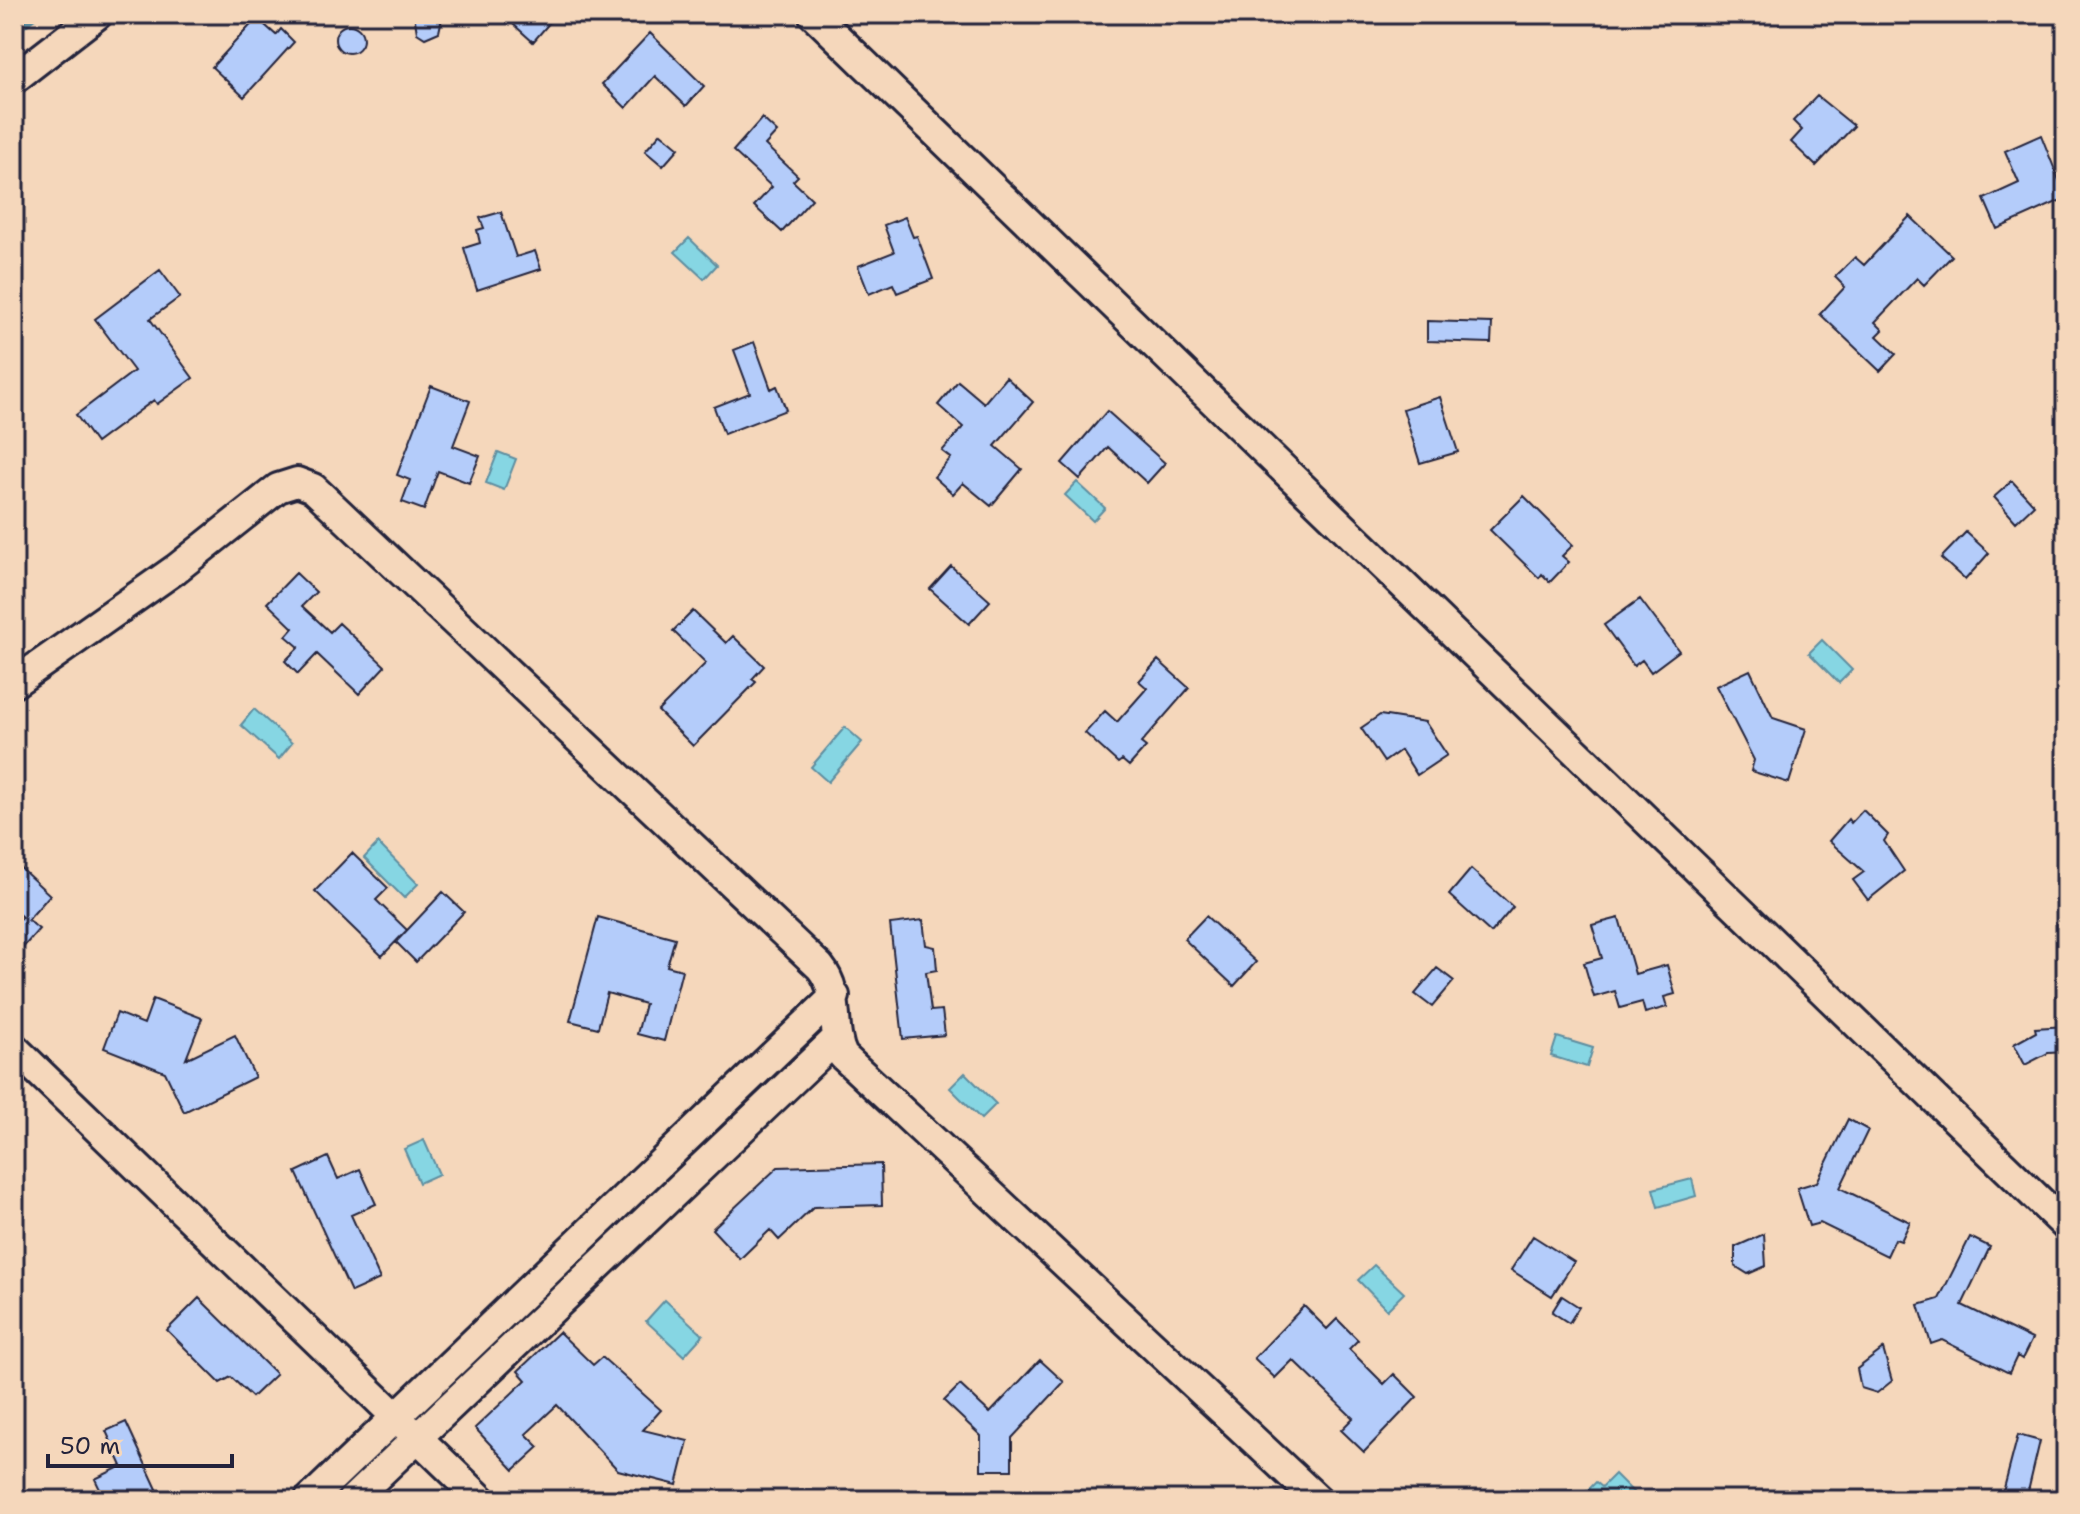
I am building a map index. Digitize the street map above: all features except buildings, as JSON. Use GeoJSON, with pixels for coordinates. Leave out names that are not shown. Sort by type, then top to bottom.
{"type":"FeatureCollection","features":[{"type":"Feature","properties":{"kind":"street"},"geometry":{"type":"LineString","coordinates":[[14,79],[98,14]]}},
{"type":"Feature","properties":{"kind":"street"},"geometry":{"type":"LineString","coordinates":[[813,14],[2066,1226]]}},
{"type":"Feature","properties":{"kind":"street"},"geometry":{"type":"LineString","coordinates":[[14,683],[176,569],[278,488],[297,482],[313,488],[820,967],[829,979],[835,996],[835,1040],[843,1056],[1318,1500]]}},
{"type":"Feature","properties":{"kind":"street"},"geometry":{"type":"LineString","coordinates":[[309,1500],[835,996]]}},
{"type":"Feature","properties":{"kind":"street"},"geometry":{"type":"LineString","coordinates":[[352,1500],[835,1040]]}},
{"type":"Feature","properties":{"kind":"street"},"geometry":{"type":"LineString","coordinates":[[14,1048],[482,1500]]}},
{"type":"Feature","properties":{"kind":"water"},"geometry":{"type":"Polygon","coordinates":[[[689,238],[717,265],[704,279],[675,252],[689,238]]]}},
{"type":"Feature","properties":{"kind":"water"},"geometry":{"type":"Polygon","coordinates":[[[498,452],[516,459],[504,490],[486,483],[498,452]]]}},
{"type":"Feature","properties":{"kind":"water"},"geometry":{"type":"Polygon","coordinates":[[[1077,482],[1105,508],[1093,521],[1065,495],[1077,482]]]}},
{"type":"Feature","properties":{"kind":"water"},"geometry":{"type":"Polygon","coordinates":[[[1822,640],[1852,670],[1839,683],[1809,653],[1822,640]]]}},
{"type":"Feature","properties":{"kind":"water"},"geometry":{"type":"Polygon","coordinates":[[[254,709],[292,743],[279,759],[241,725],[254,709]]]}},
{"type":"Feature","properties":{"kind":"water"},"geometry":{"type":"Polygon","coordinates":[[[845,727],[862,742],[828,782],[811,767],[845,727]]]}},
{"type":"Feature","properties":{"kind":"water"},"geometry":{"type":"Polygon","coordinates":[[[378,843],[418,884],[404,898],[364,858],[378,843]]]}},
{"type":"Feature","properties":{"kind":"water"},"geometry":{"type":"Polygon","coordinates":[[[1557,1037],[1593,1048],[1587,1067],[1551,1056],[1557,1037]]]}},
{"type":"Feature","properties":{"kind":"water"},"geometry":{"type":"Polygon","coordinates":[[[965,1073],[996,1104],[981,1119],[950,1088],[965,1073]]]}},
{"type":"Feature","properties":{"kind":"water"},"geometry":{"type":"Polygon","coordinates":[[[424,1140],[439,1174],[419,1183],[404,1149],[424,1140]]]}},
{"type":"Feature","properties":{"kind":"water"},"geometry":{"type":"Polygon","coordinates":[[[1692,1179],[1696,1196],[1658,1207],[1653,1189],[1692,1179]]]}},
{"type":"Feature","properties":{"kind":"water"},"geometry":{"type":"Polygon","coordinates":[[[1374,1265],[1404,1293],[1387,1310],[1358,1280],[1374,1265]]]}},
{"type":"Feature","properties":{"kind":"water"},"geometry":{"type":"Polygon","coordinates":[[[665,1300],[703,1335],[684,1356],[646,1321],[665,1300]]]}},
{"type":"Feature","properties":{"kind":"water"},"geometry":{"type":"Polygon","coordinates":[[[1615,1474],[1641,1500],[1596,1500],[1587,1491],[1596,1482],[1602,1487],[1615,1474]]]}},
{"type":"Feature","properties":{"kind":"waterway"},"geometry":{"type":"LineString","coordinates":[[14,32],[37,14]]}}]}
